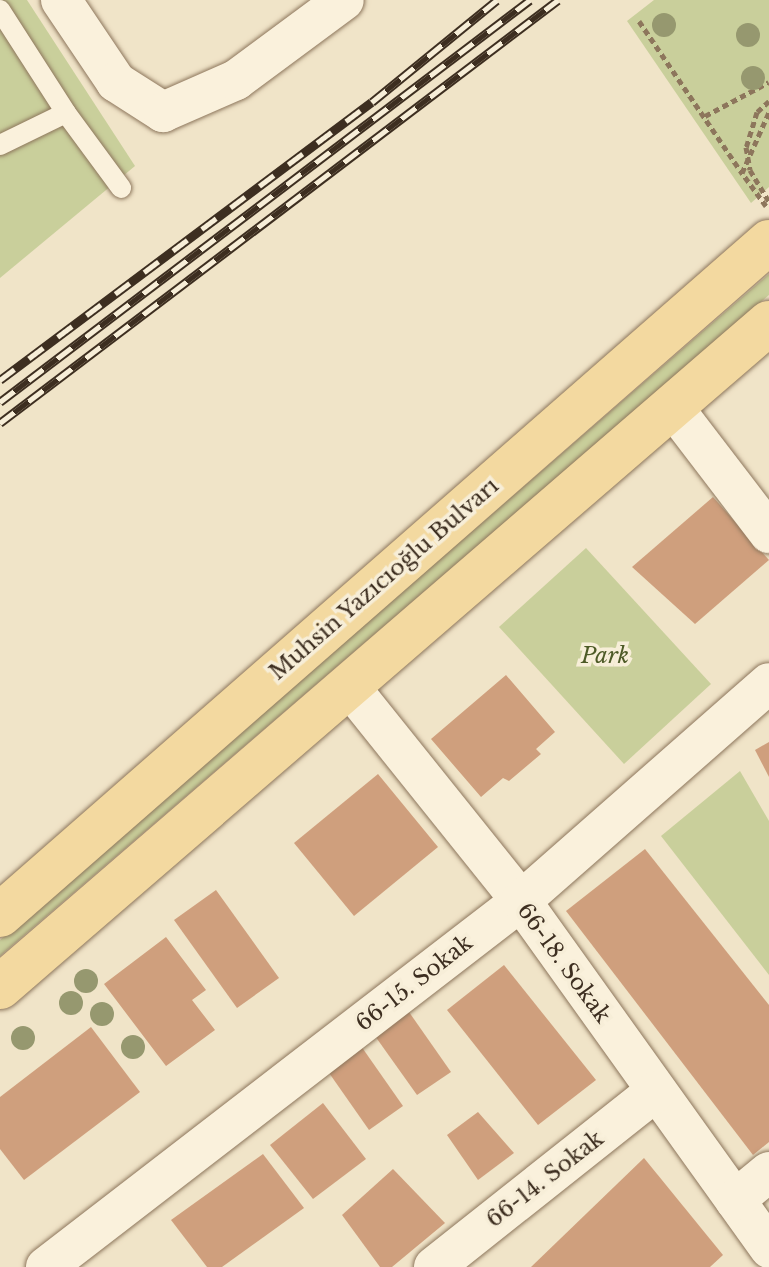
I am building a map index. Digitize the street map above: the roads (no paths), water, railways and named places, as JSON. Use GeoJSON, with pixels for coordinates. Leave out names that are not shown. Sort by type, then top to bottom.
{"type":"FeatureCollection","features":[{"type":"Feature","properties":{"kind":"main road","name":"Muhsin Yazıcıoğlu Bulvarı"},"geometry":{"type":"LineString","coordinates":[[0,915],[769,242]]}},
{"type":"Feature","properties":{"kind":"main road"},"geometry":{"type":"LineString","coordinates":[[0,987],[769,323]]}},
{"type":"Feature","properties":{"kind":"street"},"geometry":{"type":"LineString","coordinates":[[61,0],[116,82],[163,112],[236,80],[344,0]]}},
{"type":"Feature","properties":{"kind":"street"},"geometry":{"type":"LineString","coordinates":[[672,406],[769,533]]}},
{"type":"Feature","properties":{"kind":"street","name":"66-15. Sokak"},"geometry":{"type":"LineString","coordinates":[[46,1267],[521,901],[769,683]]}},
{"type":"Feature","properties":{"kind":"street","name":"66-18. Sokak"},"geometry":{"type":"LineString","coordinates":[[349,686],[521,901],[769,1248]]}},
{"type":"Feature","properties":{"kind":"street","name":"66-14. Sokak"},"geometry":{"type":"LineString","coordinates":[[434,1267],[656,1091]]}},
{"type":"Feature","properties":{"kind":"street"},"geometry":{"type":"LineString","coordinates":[[735,1200],[769,1172]]}},
{"type":"Feature","properties":{"kind":"lane"},"geometry":{"type":"LineString","coordinates":[[0,10],[66,113],[121,188]]}},
{"type":"Feature","properties":{"kind":"lane"},"geometry":{"type":"LineString","coordinates":[[0,145],[66,113]]}},
{"type":"Feature","properties":{"kind":"railway"},"geometry":{"type":"LineString","coordinates":[[0,380],[372,102],[497,0]]}},
{"type":"Feature","properties":{"kind":"railway"},"geometry":{"type":"LineString","coordinates":[[0,402],[530,0]]}},
{"type":"Feature","properties":{"kind":"railway"},"geometry":{"type":"LineString","coordinates":[[0,423],[558,0]]}},
{"type":"Feature","properties":{"kind":"park label","name":"Park"},"geometry":{"type":"Point","coordinates":[605,656]}}]}
